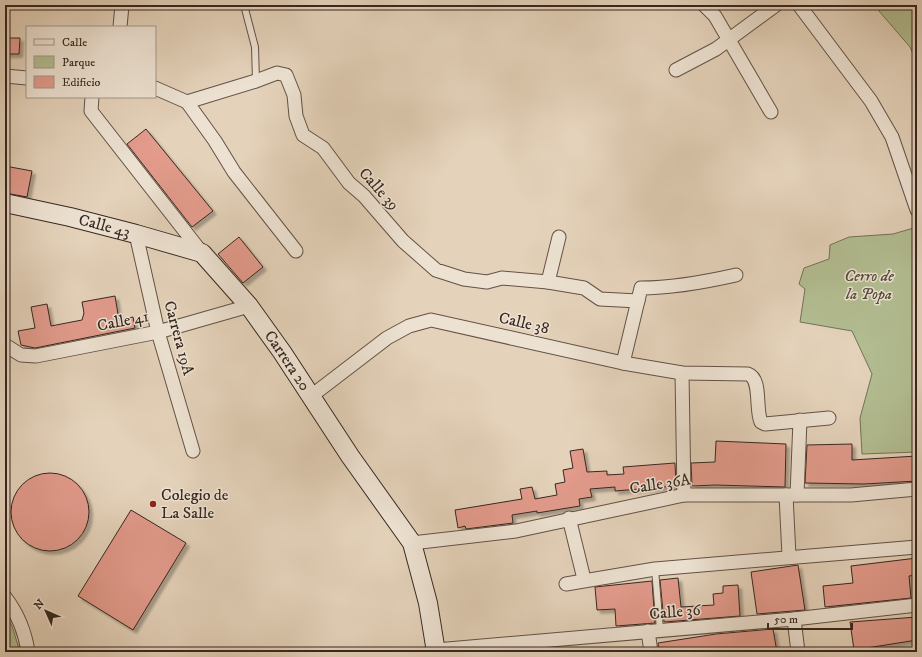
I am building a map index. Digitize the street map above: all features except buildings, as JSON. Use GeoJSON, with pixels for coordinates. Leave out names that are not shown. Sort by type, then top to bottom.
{"type":"FeatureCollection","features":[{"type":"Feature","properties":{"kind":"street"},"geometry":{"type":"LineString","coordinates":[[120,26],[122,5]]}},
{"type":"Feature","properties":{"kind":"street"},"geometry":{"type":"LineString","coordinates":[[704,5],[715,16],[771,112]]}},
{"type":"Feature","properties":{"kind":"street"},"geometry":{"type":"LineString","coordinates":[[676,70],[730,41],[776,5]]}},
{"type":"Feature","properties":{"kind":"street"},"geometry":{"type":"LineString","coordinates":[[799,5],[871,101],[892,137],[917,210]]}},
{"type":"Feature","properties":{"kind":"street","name":"Calle 39"},"geometry":{"type":"LineString","coordinates":[[187,102],[277,73],[286,75],[294,95],[296,116],[303,135],[323,148],[349,183],[364,196],[402,241],[436,270],[464,279],[488,282],[502,278],[548,282]]}},
{"type":"Feature","properties":{"kind":"street"},"geometry":{"type":"LineString","coordinates":[[5,76],[26,78]]}},
{"type":"Feature","properties":{"kind":"street"},"geometry":{"type":"LineString","coordinates":[[156,88],[187,102],[215,140],[234,172],[296,251]]}},
{"type":"Feature","properties":{"kind":"street","name":"Carrera 20"},"geometry":{"type":"LineString","coordinates":[[92,98],[91,111],[202,254],[249,306],[282,352],[310,397],[412,543],[428,604],[436,651]]}},
{"type":"Feature","properties":{"kind":"street","name":"Calle 43"},"geometry":{"type":"LineString","coordinates":[[5,203],[70,216],[202,254]]}},
{"type":"Feature","properties":{"kind":"street","name":"Carrera 19A"},"geometry":{"type":"LineString","coordinates":[[136,234],[158,332],[193,451]]}},
{"type":"Feature","properties":{"kind":"street"},"geometry":{"type":"LineString","coordinates":[[559,237],[548,282],[584,288],[600,299],[638,301]]}},
{"type":"Feature","properties":{"kind":"street"},"geometry":{"type":"LineString","coordinates":[[623,363],[641,288],[662,288],[736,275]]}},
{"type":"Feature","properties":{"kind":"street","name":"Calle 41"},"geometry":{"type":"LineString","coordinates":[[5,345],[21,355],[36,356],[158,332],[249,306]]}},
{"type":"Feature","properties":{"kind":"street","name":"Calle 38"},"geometry":{"type":"LineString","coordinates":[[310,397],[387,338],[409,326],[431,320],[623,363],[682,373],[748,374],[756,381],[758,416],[761,422],[765,424],[800,420]]}},
{"type":"Feature","properties":{"kind":"street"},"geometry":{"type":"LineString","coordinates":[[682,373],[684,495]]}},
{"type":"Feature","properties":{"kind":"street"},"geometry":{"type":"LineString","coordinates":[[789,556],[791,495],[800,420],[829,418]]}},
{"type":"Feature","properties":{"kind":"street","name":"Calle 36A"},"geometry":{"type":"LineString","coordinates":[[412,543],[516,531],[569,518],[684,495],[851,494],[917,489]]}},
{"type":"Feature","properties":{"kind":"street"},"geometry":{"type":"LineString","coordinates":[[569,518],[584,579]]}},
{"type":"Feature","properties":{"kind":"street"},"geometry":{"type":"LineString","coordinates":[[566,584],[584,579],[655,569],[789,556],[917,546]]}},
{"type":"Feature","properties":{"kind":"street"},"geometry":{"type":"LineString","coordinates":[[5,597],[13,608],[25,633],[28,652]]}},
{"type":"Feature","properties":{"kind":"street","name":"Calle 36"},"geometry":{"type":"LineString","coordinates":[[436,651],[534,646],[654,630],[794,619],[917,605]]}},
{"type":"Feature","properties":{"kind":"street"},"geometry":{"type":"LineString","coordinates":[[794,619],[798,652]]}},
{"type":"Feature","properties":{"kind":"street"},"geometry":{"type":"LineString","coordinates":[[652,652],[654,630]]}},
{"type":"Feature","properties":{"kind":"lane"},"geometry":{"type":"LineString","coordinates":[[244,5],[255,47],[256,81]]}},
{"type":"Feature","properties":{"kind":"lane"},"geometry":{"type":"LineString","coordinates":[[654,630],[655,569]]}},
{"type":"Feature","properties":{"kind":"green space"},"geometry":{"type":"Polygon","coordinates":[[[881,5],[917,5],[917,63],[910,47],[879,11],[881,5]]]}},
{"type":"Feature","properties":{"kind":"green space","name":"Cerro de la Popa"},"geometry":{"type":"Polygon","coordinates":[[[917,227],[917,452],[862,454],[860,418],[872,374],[852,331],[800,322],[805,289],[799,284],[804,268],[829,259],[830,245],[849,237],[893,234],[917,227]]]}},
{"type":"Feature","properties":{"kind":"green space"},"geometry":{"type":"Polygon","coordinates":[[[5,612],[12,626],[20,652],[5,652],[5,612]]]}},
{"type":"Feature","properties":{"kind":"place","name":"Colegio de La Salle"},"geometry":{"type":"Point","coordinates":[153,504]}}]}
